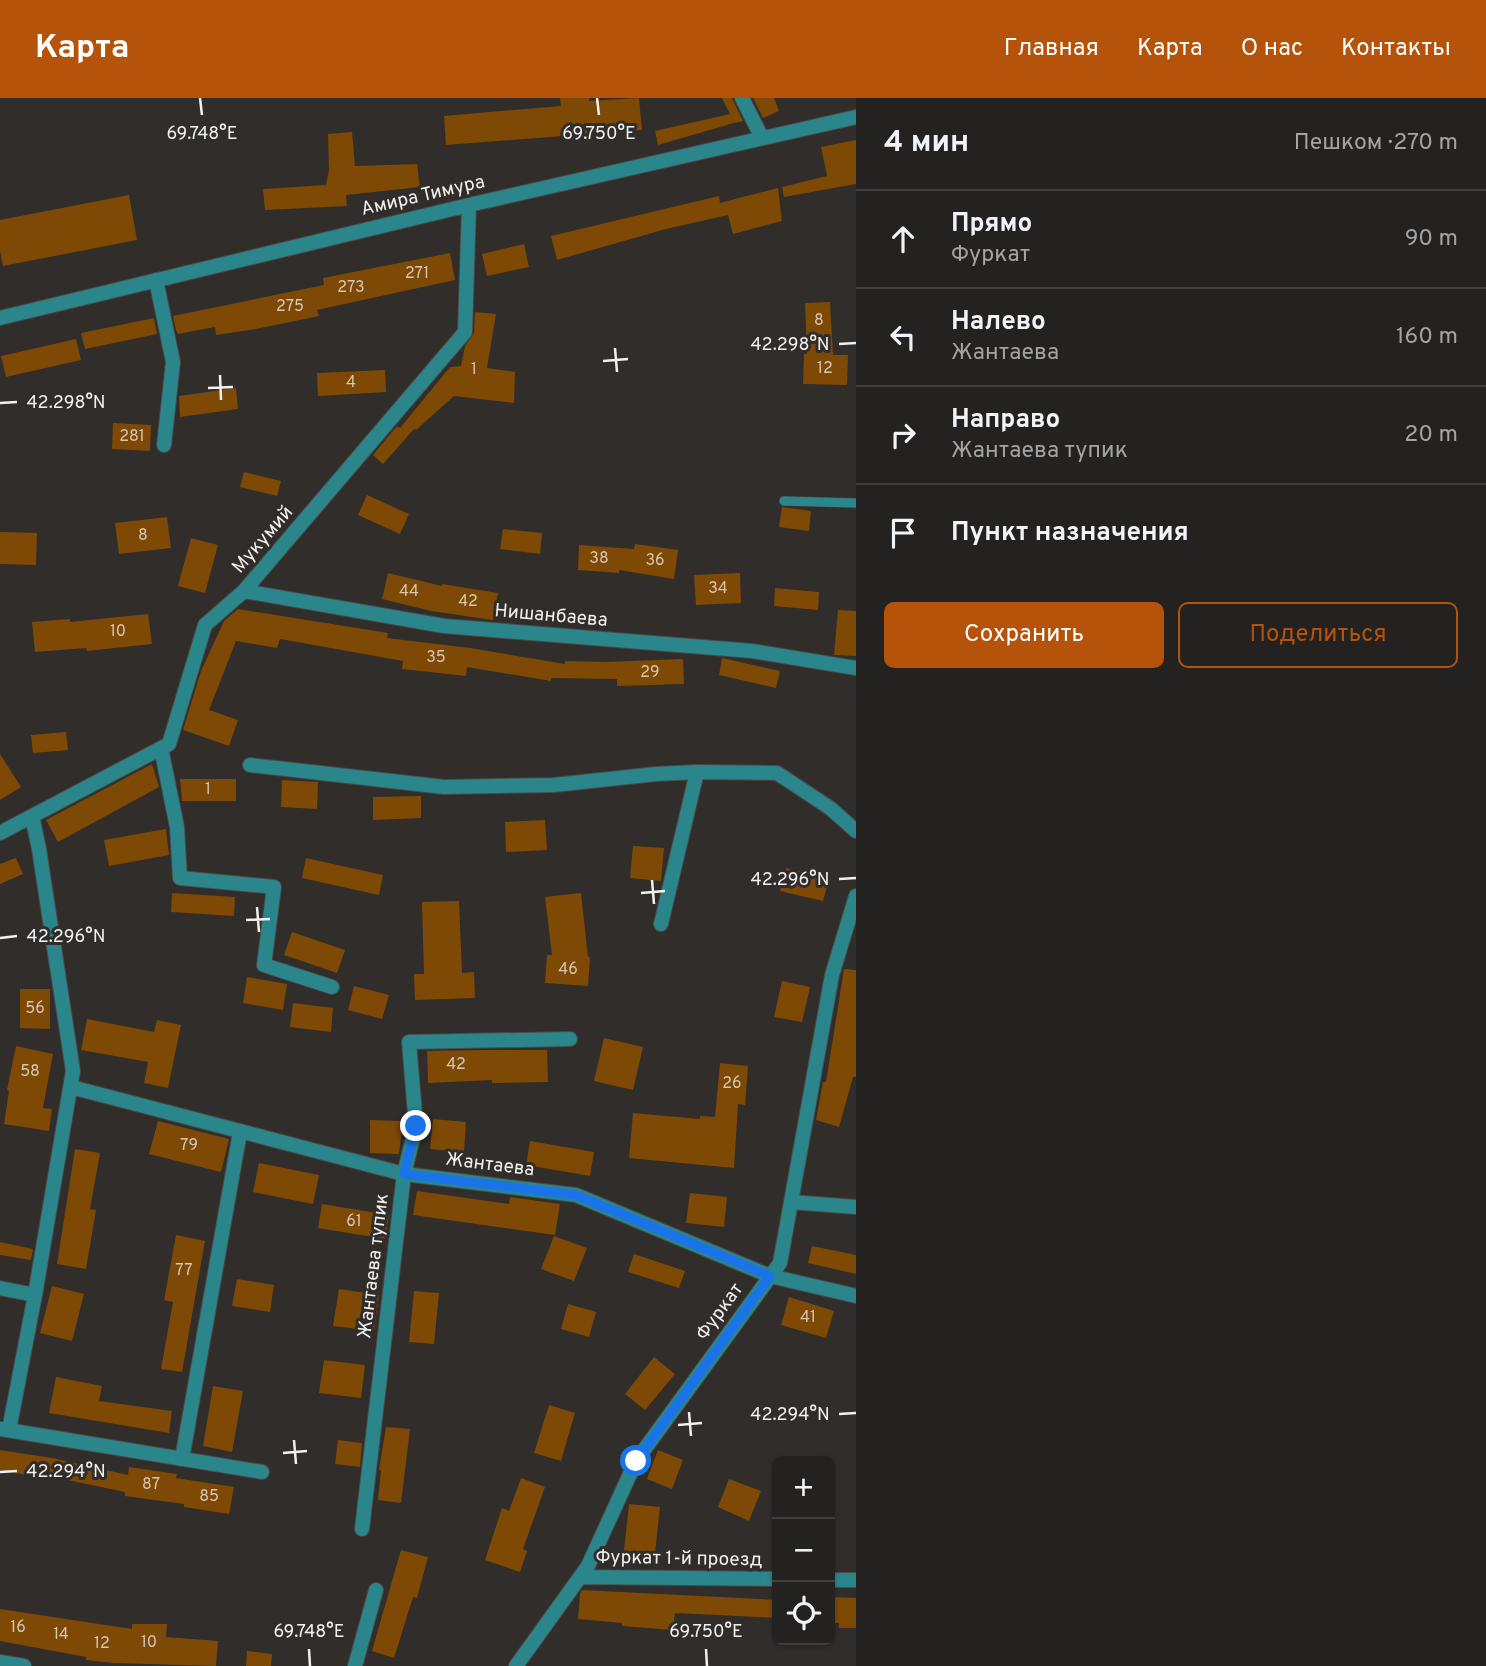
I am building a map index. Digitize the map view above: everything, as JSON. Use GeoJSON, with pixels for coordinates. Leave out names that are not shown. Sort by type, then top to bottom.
{"type":"FeatureCollection","features":[{"type":"Feature","properties":{"kind":"street"},"geometry":{"type":"LineString","coordinates":[[742,98],[762,138]]}},
{"type":"Feature","properties":{"kind":"street","name":"Амира Тимура"},"geometry":{"type":"LineString","coordinates":[[0,318],[469,205],[856,117]]}},
{"type":"Feature","properties":{"kind":"street","name":"Мукумий"},"geometry":{"type":"LineString","coordinates":[[161,748],[169,744],[205,625],[244,591],[465,331],[469,205]]}},
{"type":"Feature","properties":{"kind":"street"},"geometry":{"type":"LineString","coordinates":[[156,280],[173,362],[164,445]]}},
{"type":"Feature","properties":{"kind":"street","name":"Нишанбаева"},"geometry":{"type":"LineString","coordinates":[[244,591],[444,626],[752,651],[856,668]]}},
{"type":"Feature","properties":{"kind":"street"},"geometry":{"type":"LineString","coordinates":[[0,834],[161,748],[177,827],[180,878],[274,887],[264,965],[332,987]]}},
{"type":"Feature","properties":{"kind":"street"},"geometry":{"type":"LineString","coordinates":[[250,765],[444,787],[554,785],[696,772],[777,773],[830,808],[856,831]]}},
{"type":"Feature","properties":{"kind":"street"},"geometry":{"type":"LineString","coordinates":[[661,924],[696,772]]}},
{"type":"Feature","properties":{"kind":"street"},"geometry":{"type":"LineString","coordinates":[[32,816],[74,1071],[35,1295],[4,1429],[262,1472]]}},
{"type":"Feature","properties":{"kind":"street","name":"Фуркат"},"geometry":{"type":"LineString","coordinates":[[516,1666],[588,1566],[636,1461],[780,1263],[832,975],[856,896]]}},
{"type":"Feature","properties":{"kind":"street","name":"Жантаева тупик"},"geometry":{"type":"LineString","coordinates":[[362,1529],[404,1174],[416,1126],[409,1042],[570,1039]]}},
{"type":"Feature","properties":{"kind":"street","name":"Жантаева"},"geometry":{"type":"LineString","coordinates":[[71,1087],[404,1174],[576,1195],[770,1276],[856,1296]]}},
{"type":"Feature","properties":{"kind":"street"},"geometry":{"type":"LineString","coordinates":[[182,1459],[240,1132]]}},
{"type":"Feature","properties":{"kind":"street"},"geometry":{"type":"LineString","coordinates":[[791,1202],[856,1207]]}},
{"type":"Feature","properties":{"kind":"street"},"geometry":{"type":"LineString","coordinates":[[0,1288],[35,1295]]}},
{"type":"Feature","properties":{"kind":"street","name":"Фуркат 1-й проезд"},"geometry":{"type":"LineString","coordinates":[[580,1577],[772,1579]]}},
{"type":"Feature","properties":{"kind":"street"},"geometry":{"type":"LineString","coordinates":[[835,1580],[856,1580]]}},
{"type":"Feature","properties":{"kind":"street"},"geometry":{"type":"LineString","coordinates":[[355,1666],[376,1590]]}},
{"type":"Feature","properties":{"kind":"street"},"geometry":{"type":"LineString","coordinates":[[0,1662],[24,1666]]}},
{"type":"Feature","properties":{"kind":"lane"},"geometry":{"type":"LineString","coordinates":[[784,501],[856,503]]}},
{"type":"Feature","properties":{"kind":"building"},"geometry":{"type":"Polygon","coordinates":[[[560,98],[589,98],[589,101],[639,98],[642,130],[446,145],[444,116],[561,106],[560,98]]]}},
{"type":"Feature","properties":{"kind":"building"},"geometry":{"type":"Polygon","coordinates":[[[722,98],[732,98],[743,121],[733,121],[734,123],[658,145],[655,131],[730,114],[722,98]]]}},
{"type":"Feature","properties":{"kind":"building"},"geometry":{"type":"Polygon","coordinates":[[[753,98],[774,98],[779,111],[763,118],[753,98]]]}},
{"type":"Feature","properties":{"kind":"building"},"geometry":{"type":"Polygon","coordinates":[[[352,132],[355,166],[417,164],[420,187],[346,195],[347,206],[265,210],[263,189],[326,185],[329,170],[328,134],[352,132]]]}},
{"type":"Feature","properties":{"kind":"building"},"geometry":{"type":"Polygon","coordinates":[[[856,140],[856,184],[784,197],[782,187],[827,176],[821,147],[856,140]]]}},
{"type":"Feature","properties":{"kind":"building"},"geometry":{"type":"Polygon","coordinates":[[[778,188],[782,221],[733,234],[728,215],[666,229],[557,260],[551,236],[719,196],[720,203],[778,188]]]}},
{"type":"Feature","properties":{"kind":"building"},"geometry":{"type":"Polygon","coordinates":[[[129,195],[137,240],[3,266],[0,220],[129,195]]]}},
{"type":"Feature","properties":{"kind":"building"},"geometry":{"type":"Polygon","coordinates":[[[524,244],[529,267],[487,276],[482,254],[524,244]]]}},
{"type":"Feature","properties":{"kind":"building"},"geometry":{"type":"Polygon","coordinates":[[[450,253],[455,280],[317,310],[319,316],[256,329],[216,335],[215,327],[178,334],[176,330],[173,316],[324,285],[323,278],[450,253]]]}},
{"type":"Feature","properties":{"kind":"building"},"geometry":{"type":"Polygon","coordinates":[[[830,302],[833,355],[848,355],[847,385],[803,384],[804,354],[807,354],[805,303],[830,302]]]}},
{"type":"Feature","properties":{"kind":"building"},"geometry":{"type":"Polygon","coordinates":[[[475,312],[496,314],[487,368],[515,372],[514,403],[454,396],[414,429],[383,464],[373,455],[397,426],[400,428],[450,367],[461,366],[465,346],[474,333],[475,312]]]}},
{"type":"Feature","properties":{"kind":"building"},"geometry":{"type":"Polygon","coordinates":[[[154,318],[157,334],[85,349],[81,333],[154,318]]]}},
{"type":"Feature","properties":{"kind":"building"},"geometry":{"type":"Polygon","coordinates":[[[76,339],[81,360],[6,377],[1,356],[76,339]]]}},
{"type":"Feature","properties":{"kind":"building"},"geometry":{"type":"Polygon","coordinates":[[[385,370],[386,392],[318,396],[317,373],[385,370]]]}},
{"type":"Feature","properties":{"kind":"building"},"geometry":{"type":"Polygon","coordinates":[[[236,388],[238,409],[180,417],[179,396],[236,388]]]}},
{"type":"Feature","properties":{"kind":"building"},"geometry":{"type":"Polygon","coordinates":[[[113,423],[151,425],[150,451],[112,449],[113,423]]]}},
{"type":"Feature","properties":{"kind":"building"},"geometry":{"type":"Polygon","coordinates":[[[244,472],[281,481],[277,496],[240,487],[244,472]]]}},
{"type":"Feature","properties":{"kind":"building"},"geometry":{"type":"Polygon","coordinates":[[[367,495],[409,514],[400,534],[358,515],[367,495]]]}},
{"type":"Feature","properties":{"kind":"building"},"geometry":{"type":"Polygon","coordinates":[[[782,507],[811,511],[809,531],[779,527],[782,507]]]}},
{"type":"Feature","properties":{"kind":"building"},"geometry":{"type":"Polygon","coordinates":[[[167,517],[171,548],[119,554],[115,523],[167,517]]]}},
{"type":"Feature","properties":{"kind":"building"},"geometry":{"type":"Polygon","coordinates":[[[503,529],[542,533],[540,554],[500,549],[503,529]]]}},
{"type":"Feature","properties":{"kind":"building"},"geometry":{"type":"Polygon","coordinates":[[[0,532],[37,533],[36,565],[0,564],[0,532]]]}},
{"type":"Feature","properties":{"kind":"building"},"geometry":{"type":"Polygon","coordinates":[[[191,538],[218,545],[205,593],[178,586],[191,538]]]}},
{"type":"Feature","properties":{"kind":"building"},"geometry":{"type":"Polygon","coordinates":[[[635,544],[678,550],[674,579],[619,570],[619,573],[578,570],[579,545],[634,549],[635,544]]]}},
{"type":"Feature","properties":{"kind":"building"},"geometry":{"type":"Polygon","coordinates":[[[388,573],[442,586],[498,593],[493,620],[431,611],[382,599],[388,573]]]}},
{"type":"Feature","properties":{"kind":"building"},"geometry":{"type":"Polygon","coordinates":[[[740,573],[741,603],[696,605],[694,575],[740,573]]]}},
{"type":"Feature","properties":{"kind":"building"},"geometry":{"type":"Polygon","coordinates":[[[775,588],[819,592],[818,610],[774,606],[775,588]]]}},
{"type":"Feature","properties":{"kind":"building"},"geometry":{"type":"Polygon","coordinates":[[[238,609],[388,633],[387,638],[470,648],[565,664],[565,661],[683,659],[684,684],[617,686],[617,679],[551,678],[551,681],[467,667],[466,676],[402,669],[403,661],[280,639],[277,648],[236,641],[209,710],[238,720],[229,746],[183,730],[201,671],[224,621],[238,609]]]}},
{"type":"Feature","properties":{"kind":"building"},"geometry":{"type":"Polygon","coordinates":[[[838,610],[856,611],[856,656],[834,655],[838,610]]]}},
{"type":"Feature","properties":{"kind":"building"},"geometry":{"type":"Polygon","coordinates":[[[148,614],[152,644],[87,651],[86,648],[35,652],[32,622],[70,619],[70,622],[148,614]]]}},
{"type":"Feature","properties":{"kind":"building"},"geometry":{"type":"Polygon","coordinates":[[[722,658],[780,671],[776,688],[719,675],[722,658]]]}},
{"type":"Feature","properties":{"kind":"building"},"geometry":{"type":"Polygon","coordinates":[[[66,732],[68,750],[33,753],[31,735],[66,732]]]}},
{"type":"Feature","properties":{"kind":"building"},"geometry":{"type":"Polygon","coordinates":[[[0,754],[21,787],[0,800],[0,754]]]}},
{"type":"Feature","properties":{"kind":"building"},"geometry":{"type":"Polygon","coordinates":[[[152,764],[159,787],[58,842],[46,820],[152,764]]]}},
{"type":"Feature","properties":{"kind":"building"},"geometry":{"type":"Polygon","coordinates":[[[180,779],[236,779],[236,801],[182,801],[180,779]]]}},
{"type":"Feature","properties":{"kind":"building"},"geometry":{"type":"Polygon","coordinates":[[[282,780],[318,782],[317,809],[281,807],[282,780]]]}},
{"type":"Feature","properties":{"kind":"building"},"geometry":{"type":"Polygon","coordinates":[[[421,796],[421,818],[373,820],[373,797],[421,796]]]}},
{"type":"Feature","properties":{"kind":"building"},"geometry":{"type":"Polygon","coordinates":[[[545,820],[547,850],[506,852],[505,822],[545,820]]]}},
{"type":"Feature","properties":{"kind":"building"},"geometry":{"type":"Polygon","coordinates":[[[166,829],[169,855],[109,866],[104,840],[166,829]]]}},
{"type":"Feature","properties":{"kind":"building"},"geometry":{"type":"Polygon","coordinates":[[[633,846],[664,848],[661,881],[630,878],[633,846]]]}},
{"type":"Feature","properties":{"kind":"building"},"geometry":{"type":"Polygon","coordinates":[[[16,858],[23,874],[0,884],[0,864],[16,858]]]}},
{"type":"Feature","properties":{"kind":"building"},"geometry":{"type":"Polygon","coordinates":[[[306,858],[383,875],[379,895],[302,878],[306,858]]]}},
{"type":"Feature","properties":{"kind":"building"},"geometry":{"type":"Polygon","coordinates":[[[786,868],[829,879],[823,901],[780,891],[786,868]]]}},
{"type":"Feature","properties":{"kind":"building"},"geometry":{"type":"Polygon","coordinates":[[[172,893],[235,897],[234,916],[171,912],[172,893]]]}},
{"type":"Feature","properties":{"kind":"building"},"geometry":{"type":"Polygon","coordinates":[[[581,893],[590,957],[588,986],[545,983],[547,955],[552,955],[545,897],[581,893]]]}},
{"type":"Feature","properties":{"kind":"building"},"geometry":{"type":"Polygon","coordinates":[[[459,901],[462,973],[474,972],[475,998],[415,1000],[414,974],[424,974],[422,902],[459,901]]]}},
{"type":"Feature","properties":{"kind":"building"},"geometry":{"type":"Polygon","coordinates":[[[292,932],[345,950],[337,973],[284,955],[292,932]]]}},
{"type":"Feature","properties":{"kind":"building"},"geometry":{"type":"Polygon","coordinates":[[[844,969],[856,970],[856,1077],[853,1077],[839,1127],[816,1120],[823,1082],[826,1082],[844,969]]]}},
{"type":"Feature","properties":{"kind":"building"},"geometry":{"type":"Polygon","coordinates":[[[247,977],[287,984],[283,1010],[243,1003],[247,977]]]}},
{"type":"Feature","properties":{"kind":"building"},"geometry":{"type":"Polygon","coordinates":[[[782,981],[810,987],[802,1022],[774,1017],[782,981]]]}},
{"type":"Feature","properties":{"kind":"building"},"geometry":{"type":"Polygon","coordinates":[[[354,986],[389,995],[382,1019],[348,1010],[354,986]]]}},
{"type":"Feature","properties":{"kind":"building"},"geometry":{"type":"Polygon","coordinates":[[[20,989],[50,989],[50,1029],[20,1028],[20,989]]]}},
{"type":"Feature","properties":{"kind":"building"},"geometry":{"type":"Polygon","coordinates":[[[293,1003],[333,1008],[331,1032],[290,1027],[293,1003]]]}},
{"type":"Feature","properties":{"kind":"building"},"geometry":{"type":"Polygon","coordinates":[[[87,1019],[154,1032],[157,1020],[181,1025],[168,1088],[144,1083],[148,1062],[81,1050],[87,1019]]]}},
{"type":"Feature","properties":{"kind":"building"},"geometry":{"type":"Polygon","coordinates":[[[604,1038],[643,1047],[633,1090],[594,1081],[604,1038]]]}},
{"type":"Feature","properties":{"kind":"building"},"geometry":{"type":"Polygon","coordinates":[[[16,1046],[53,1054],[43,1108],[52,1109],[49,1131],[4,1124],[7,1090],[16,1046]]]}},
{"type":"Feature","properties":{"kind":"building"},"geometry":{"type":"Polygon","coordinates":[[[547,1050],[548,1082],[492,1083],[492,1080],[428,1083],[427,1051],[547,1050]]]}},
{"type":"Feature","properties":{"kind":"building"},"geometry":{"type":"Polygon","coordinates":[[[720,1063],[748,1066],[745,1105],[738,1104],[734,1168],[629,1158],[633,1113],[700,1119],[700,1116],[715,1117],[720,1063]]]}},
{"type":"Feature","properties":{"kind":"building"},"geometry":{"type":"Polygon","coordinates":[[[433,1119],[466,1122],[464,1152],[430,1149],[433,1119]]]}},
{"type":"Feature","properties":{"kind":"building"},"geometry":{"type":"Polygon","coordinates":[[[370,1120],[403,1121],[399,1154],[370,1153],[370,1120]]]}},
{"type":"Feature","properties":{"kind":"building"},"geometry":{"type":"Polygon","coordinates":[[[158,1121],[229,1139],[221,1172],[149,1154],[158,1121]]]}},
{"type":"Feature","properties":{"kind":"building"},"geometry":{"type":"Polygon","coordinates":[[[530,1141],[594,1152],[590,1176],[526,1165],[530,1141]]]}},
{"type":"Feature","properties":{"kind":"building"},"geometry":{"type":"Polygon","coordinates":[[[75,1149],[100,1153],[90,1209],[96,1210],[86,1269],[57,1264],[75,1149]]]}},
{"type":"Feature","properties":{"kind":"building"},"geometry":{"type":"Polygon","coordinates":[[[259,1163],[319,1175],[313,1204],[253,1192],[259,1163]]]}},
{"type":"Feature","properties":{"kind":"building"},"geometry":{"type":"Polygon","coordinates":[[[417,1191],[509,1204],[510,1197],[560,1204],[555,1235],[413,1215],[417,1191]]]}},
{"type":"Feature","properties":{"kind":"building"},"geometry":{"type":"Polygon","coordinates":[[[690,1193],[727,1197],[724,1227],[686,1223],[690,1193]]]}},
{"type":"Feature","properties":{"kind":"building"},"geometry":{"type":"Polygon","coordinates":[[[322,1204],[389,1215],[385,1239],[318,1228],[322,1204]]]}},
{"type":"Feature","properties":{"kind":"building"},"geometry":{"type":"Polygon","coordinates":[[[176,1235],[205,1241],[182,1372],[161,1369],[173,1302],[164,1300],[176,1235]]]}},
{"type":"Feature","properties":{"kind":"building"},"geometry":{"type":"Polygon","coordinates":[[[554,1236],[587,1248],[574,1281],[541,1269],[554,1236]]]}},
{"type":"Feature","properties":{"kind":"building"},"geometry":{"type":"Polygon","coordinates":[[[0,1242],[33,1249],[31,1260],[0,1255],[0,1242]]]}},
{"type":"Feature","properties":{"kind":"building"},"geometry":{"type":"Polygon","coordinates":[[[812,1246],[856,1255],[856,1274],[808,1263],[812,1246]]]}},
{"type":"Feature","properties":{"kind":"building"},"geometry":{"type":"Polygon","coordinates":[[[634,1254],[685,1271],[679,1288],[628,1272],[634,1254]]]}},
{"type":"Feature","properties":{"kind":"building"},"geometry":{"type":"Polygon","coordinates":[[[237,1279],[274,1285],[270,1312],[232,1306],[237,1279]]]}},
{"type":"Feature","properties":{"kind":"building"},"geometry":{"type":"Polygon","coordinates":[[[52,1286],[84,1294],[72,1341],[40,1333],[52,1286]]]}},
{"type":"Feature","properties":{"kind":"building"},"geometry":{"type":"Polygon","coordinates":[[[339,1289],[379,1295],[374,1331],[333,1326],[339,1289]]]}},
{"type":"Feature","properties":{"kind":"building"},"geometry":{"type":"Polygon","coordinates":[[[414,1291],[439,1293],[434,1344],[409,1342],[414,1291]]]}},
{"type":"Feature","properties":{"kind":"building"},"geometry":{"type":"Polygon","coordinates":[[[789,1297],[834,1311],[826,1338],[781,1325],[789,1297]]]}},
{"type":"Feature","properties":{"kind":"building"},"geometry":{"type":"Polygon","coordinates":[[[568,1304],[596,1312],[589,1337],[561,1329],[568,1304]]]}},
{"type":"Feature","properties":{"kind":"building"},"geometry":{"type":"Polygon","coordinates":[[[654,1357],[675,1374],[645,1410],[625,1394],[654,1357]]]}},
{"type":"Feature","properties":{"kind":"building"},"geometry":{"type":"Polygon","coordinates":[[[324,1360],[365,1365],[361,1398],[319,1393],[324,1360]]]}},
{"type":"Feature","properties":{"kind":"building"},"geometry":{"type":"Polygon","coordinates":[[[56,1377],[102,1386],[99,1401],[172,1411],[169,1433],[49,1413],[56,1377]]]}},
{"type":"Feature","properties":{"kind":"building"},"geometry":{"type":"Polygon","coordinates":[[[213,1386],[243,1391],[232,1452],[203,1446],[213,1386]]]}},
{"type":"Feature","properties":{"kind":"building"},"geometry":{"type":"Polygon","coordinates":[[[549,1405],[575,1413],[561,1461],[534,1453],[549,1405]]]}},
{"type":"Feature","properties":{"kind":"building"},"geometry":{"type":"Polygon","coordinates":[[[386,1427],[410,1429],[401,1503],[378,1500],[379,1470],[386,1427]]]}},
{"type":"Feature","properties":{"kind":"building"},"geometry":{"type":"Polygon","coordinates":[[[338,1440],[362,1443],[360,1467],[335,1464],[338,1440]]]}},
{"type":"Feature","properties":{"kind":"building"},"geometry":{"type":"Polygon","coordinates":[[[0,1450],[52,1458],[128,1475],[129,1467],[177,1474],[176,1478],[234,1487],[229,1514],[184,1507],[184,1504],[125,1496],[125,1492],[48,1476],[48,1479],[0,1470],[0,1450]]]}},
{"type":"Feature","properties":{"kind":"building"},"geometry":{"type":"Polygon","coordinates":[[[658,1450],[683,1460],[672,1489],[647,1479],[658,1450]]]}},
{"type":"Feature","properties":{"kind":"building"},"geometry":{"type":"Polygon","coordinates":[[[521,1478],[545,1487],[523,1549],[527,1551],[520,1572],[485,1560],[502,1508],[509,1511],[521,1478]]]}},
{"type":"Feature","properties":{"kind":"building"},"geometry":{"type":"Polygon","coordinates":[[[729,1479],[761,1491],[749,1521],[718,1507],[729,1479]]]}},
{"type":"Feature","properties":{"kind":"building"},"geometry":{"type":"Polygon","coordinates":[[[629,1504],[660,1507],[655,1554],[624,1551],[629,1504]]]}},
{"type":"Feature","properties":{"kind":"building"},"geometry":{"type":"Polygon","coordinates":[[[401,1550],[428,1557],[417,1598],[413,1597],[394,1658],[372,1651],[401,1550]]]}},
{"type":"Feature","properties":{"kind":"building"},"geometry":{"type":"Polygon","coordinates":[[[582,1590],[772,1600],[772,1618],[675,1613],[673,1630],[622,1626],[622,1623],[578,1619],[582,1590]]]}},
{"type":"Feature","properties":{"kind":"building"},"geometry":{"type":"Polygon","coordinates":[[[835,1597],[856,1598],[856,1628],[839,1628],[839,1623],[835,1623],[835,1597]]]}},
{"type":"Feature","properties":{"kind":"building"},"geometry":{"type":"Polygon","coordinates":[[[0,1609],[132,1629],[132,1624],[167,1624],[166,1637],[218,1641],[216,1666],[86,1660],[86,1657],[0,1641],[0,1609]]]}},
{"type":"Feature","properties":{"kind":"building"},"geometry":{"type":"Polygon","coordinates":[[[247,1651],[272,1654],[271,1666],[246,1666],[247,1651]]]}},
{"type":"Feature","properties":{"kind":"route"},"geometry":{"type":"LineString","coordinates":[[416,1126],[404,1174],[576,1195],[770,1276],[636,1461]]}}]}
